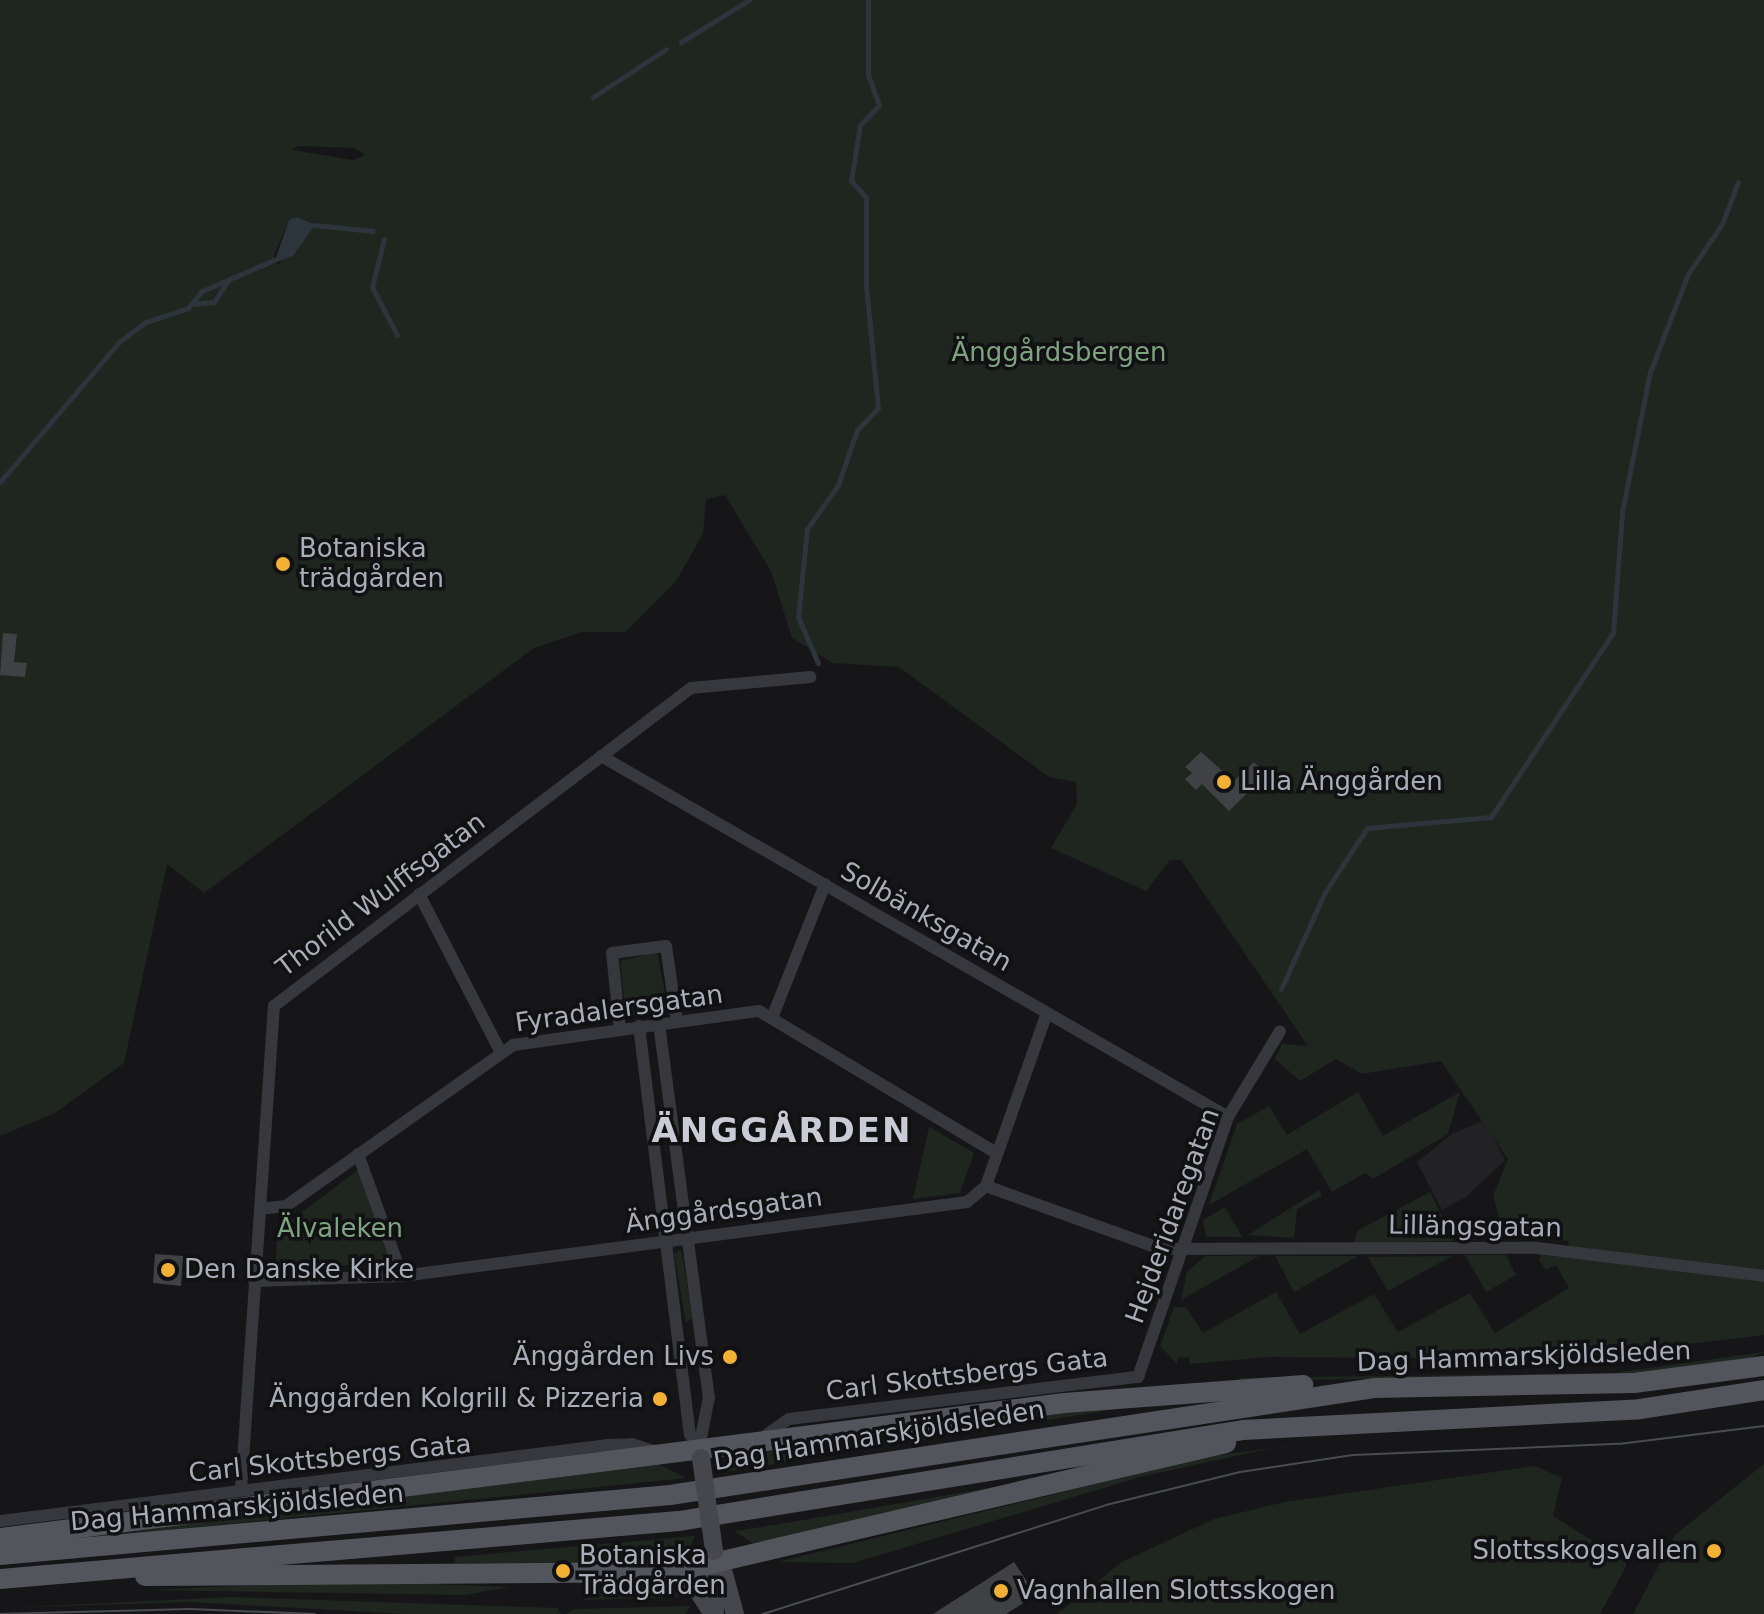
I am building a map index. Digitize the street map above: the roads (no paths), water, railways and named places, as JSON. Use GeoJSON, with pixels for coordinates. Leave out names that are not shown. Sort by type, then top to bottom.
{"type":"FeatureCollection","features":[{"type":"Feature","properties":{"kind":"main road","name":"Dag Hammarskjöldsleden"},"geometry":{"type":"LineString","coordinates":[[0,1555],[670,1495],[1374,1388],[1634,1383],[1764,1366]]}},
{"type":"Feature","properties":{"kind":"main road"},"geometry":{"type":"LineString","coordinates":[[0,1538],[662,1455],[700,1453],[761,1439],[1204,1389],[1374,1388]]}},
{"type":"Feature","properties":{"kind":"main road","name":"Dag Hammarskjöldsleden"},"geometry":{"type":"LineString","coordinates":[[0,1579],[679,1521],[1161,1440],[1308,1425],[1640,1409],[1764,1390]]}},
{"type":"Feature","properties":{"kind":"main road"},"geometry":{"type":"LineString","coordinates":[[63,1573],[675,1572],[714,1558],[1308,1425]]}},
{"type":"Feature","properties":{"kind":"main road"},"geometry":{"type":"LineString","coordinates":[[700,1453],[714,1558],[713,1614]]}},
{"type":"Feature","properties":{"kind":"main road"},"geometry":{"type":"LineString","coordinates":[[675,1572],[714,1590],[735,1614]]}},
{"type":"Feature","properties":{"kind":"street","name":"Thorild Wulffsgatan"},"geometry":{"type":"LineString","coordinates":[[241,1489],[274,1006],[601,756],[703,683],[810,677]]}},
{"type":"Feature","properties":{"kind":"street","name":"Solbänksgatan"},"geometry":{"type":"LineString","coordinates":[[601,756],[1228,1117]]}},
{"type":"Feature","properties":{"kind":"street"},"geometry":{"type":"LineString","coordinates":[[772,1018],[825,884]]}},
{"type":"Feature","properties":{"kind":"street"},"geometry":{"type":"LineString","coordinates":[[419,894],[500,1051]]}},
{"type":"Feature","properties":{"kind":"street"},"geometry":{"type":"LineString","coordinates":[[620,1029],[612,953],[666,946],[677,1021]]}},
{"type":"Feature","properties":{"kind":"street","name":"Fyradalersgatan"},"geometry":{"type":"LineString","coordinates":[[260,1209],[286,1206],[500,1051],[531,1040],[759,1011],[996,1153]]}},
{"type":"Feature","properties":{"kind":"street"},"geometry":{"type":"LineString","coordinates":[[1047,1013],[986,1186],[1161,1249],[1183,1249]]}},
{"type":"Feature","properties":{"kind":"street"},"geometry":{"type":"LineString","coordinates":[[659,1024],[709,1397],[700,1453]]}},
{"type":"Feature","properties":{"kind":"street"},"geometry":{"type":"LineString","coordinates":[[639,1026],[690,1434],[700,1453]]}},
{"type":"Feature","properties":{"kind":"street","name":"Hejderidaregatan"},"geometry":{"type":"LineString","coordinates":[[1138,1377],[1228,1117],[1280,1031]]}},
{"type":"Feature","properties":{"kind":"street"},"geometry":{"type":"LineString","coordinates":[[654,1135],[672,1132]]}},
{"type":"Feature","properties":{"kind":"street"},"geometry":{"type":"LineString","coordinates":[[358,1154],[402,1276]]}},
{"type":"Feature","properties":{"kind":"street","name":"Änggårdsgatan"},"geometry":{"type":"LineString","coordinates":[[254,1281],[402,1276],[666,1242],[967,1202],[986,1186]]}},
{"type":"Feature","properties":{"kind":"street","name":"Lillängsgatan"},"geometry":{"type":"LineString","coordinates":[[1183,1249],[1537,1248],[1764,1276]]}},
{"type":"Feature","properties":{"kind":"street"},"geometry":{"type":"LineString","coordinates":[[676,1334],[702,1331]]}},
{"type":"Feature","properties":{"kind":"street","name":"Carl Skottsbergs Gata"},"geometry":{"type":"LineString","coordinates":[[761,1439],[789,1419],[1138,1377]]}},
{"type":"Feature","properties":{"kind":"street","name":"Carl Skottsbergs Gata"},"geometry":{"type":"LineString","coordinates":[[0,1521],[608,1445],[632,1444],[662,1455]]}},
{"type":"Feature","properties":{"kind":"waterway"},"geometry":{"type":"LineString","coordinates":[[681,42],[749,0]]}},
{"type":"Feature","properties":{"kind":"waterway"},"geometry":{"type":"LineString","coordinates":[[818,663],[798,617],[807,529],[838,485],[857,430],[878,408],[866,286],[866,197],[851,181],[860,125],[879,105],[868,75],[868,0]]}},
{"type":"Feature","properties":{"kind":"waterway"},"geometry":{"type":"LineString","coordinates":[[593,97],[666,49]]}},
{"type":"Feature","properties":{"kind":"waterway"},"geometry":{"type":"LineString","coordinates":[[1281,989],[1325,892],[1367,828],[1491,817],[1613,633],[1622,512],[1650,372],[1688,274],[1722,224],[1738,182]]}},
{"type":"Feature","properties":{"kind":"waterway"},"geometry":{"type":"LineString","coordinates":[[315,225],[373,231]]}},
{"type":"Feature","properties":{"kind":"waterway"},"geometry":{"type":"LineString","coordinates":[[384,239],[372,287],[397,335]]}},
{"type":"Feature","properties":{"kind":"waterway"},"geometry":{"type":"LineString","coordinates":[[0,482],[119,342],[146,322],[188,308],[202,291],[274,260]]}},
{"type":"Feature","properties":{"kind":"waterway"},"geometry":{"type":"LineString","coordinates":[[192,304],[214,302],[227,282]]}},
{"type":"Feature","properties":{"kind":"tram line"},"geometry":{"type":"LineString","coordinates":[[763,1614],[1106,1505],[1240,1472],[1353,1455],[1619,1444],[1764,1426]]}},
{"type":"Feature","properties":{"kind":"tram line"},"geometry":{"type":"LineString","coordinates":[[0,1614],[190,1609],[315,1614]]}},
{"type":"Feature","properties":{"kind":"place","name":"Botaniska trädgården"},"geometry":{"type":"Point","coordinates":[283,564]}},
{"type":"Feature","properties":{"kind":"place","name":"Lilla Änggården"},"geometry":{"type":"Point","coordinates":[1224,782]}},
{"type":"Feature","properties":{"kind":"place","name":"Den Danske Kirke"},"geometry":{"type":"Point","coordinates":[168,1270]}},
{"type":"Feature","properties":{"kind":"place","name":"Änggården Livs"},"geometry":{"type":"Point","coordinates":[730,1357]}},
{"type":"Feature","properties":{"kind":"place","name":"Änggården Kolgrill & Pizzeria"},"geometry":{"type":"Point","coordinates":[660,1399]}},
{"type":"Feature","properties":{"kind":"place","name":"Slottsskogsvallen"},"geometry":{"type":"Point","coordinates":[1714,1551]}},
{"type":"Feature","properties":{"kind":"place","name":"Botaniska Trädgården"},"geometry":{"type":"Point","coordinates":[563,1571]}},
{"type":"Feature","properties":{"kind":"place","name":"Vagnhallen Slottsskogen"},"geometry":{"type":"Point","coordinates":[1001,1591]}},
{"type":"Feature","properties":{"kind":"district","name":"ÄNGGÅRDEN"},"geometry":{"type":"Point","coordinates":[782,1131]}},
{"type":"Feature","properties":{"kind":"park label","name":"Änggårdsbergen"},"geometry":{"type":"Point","coordinates":[1059,353]}},
{"type":"Feature","properties":{"kind":"park label","name":"Älvaleken"},"geometry":{"type":"Point","coordinates":[340,1229]}}]}
